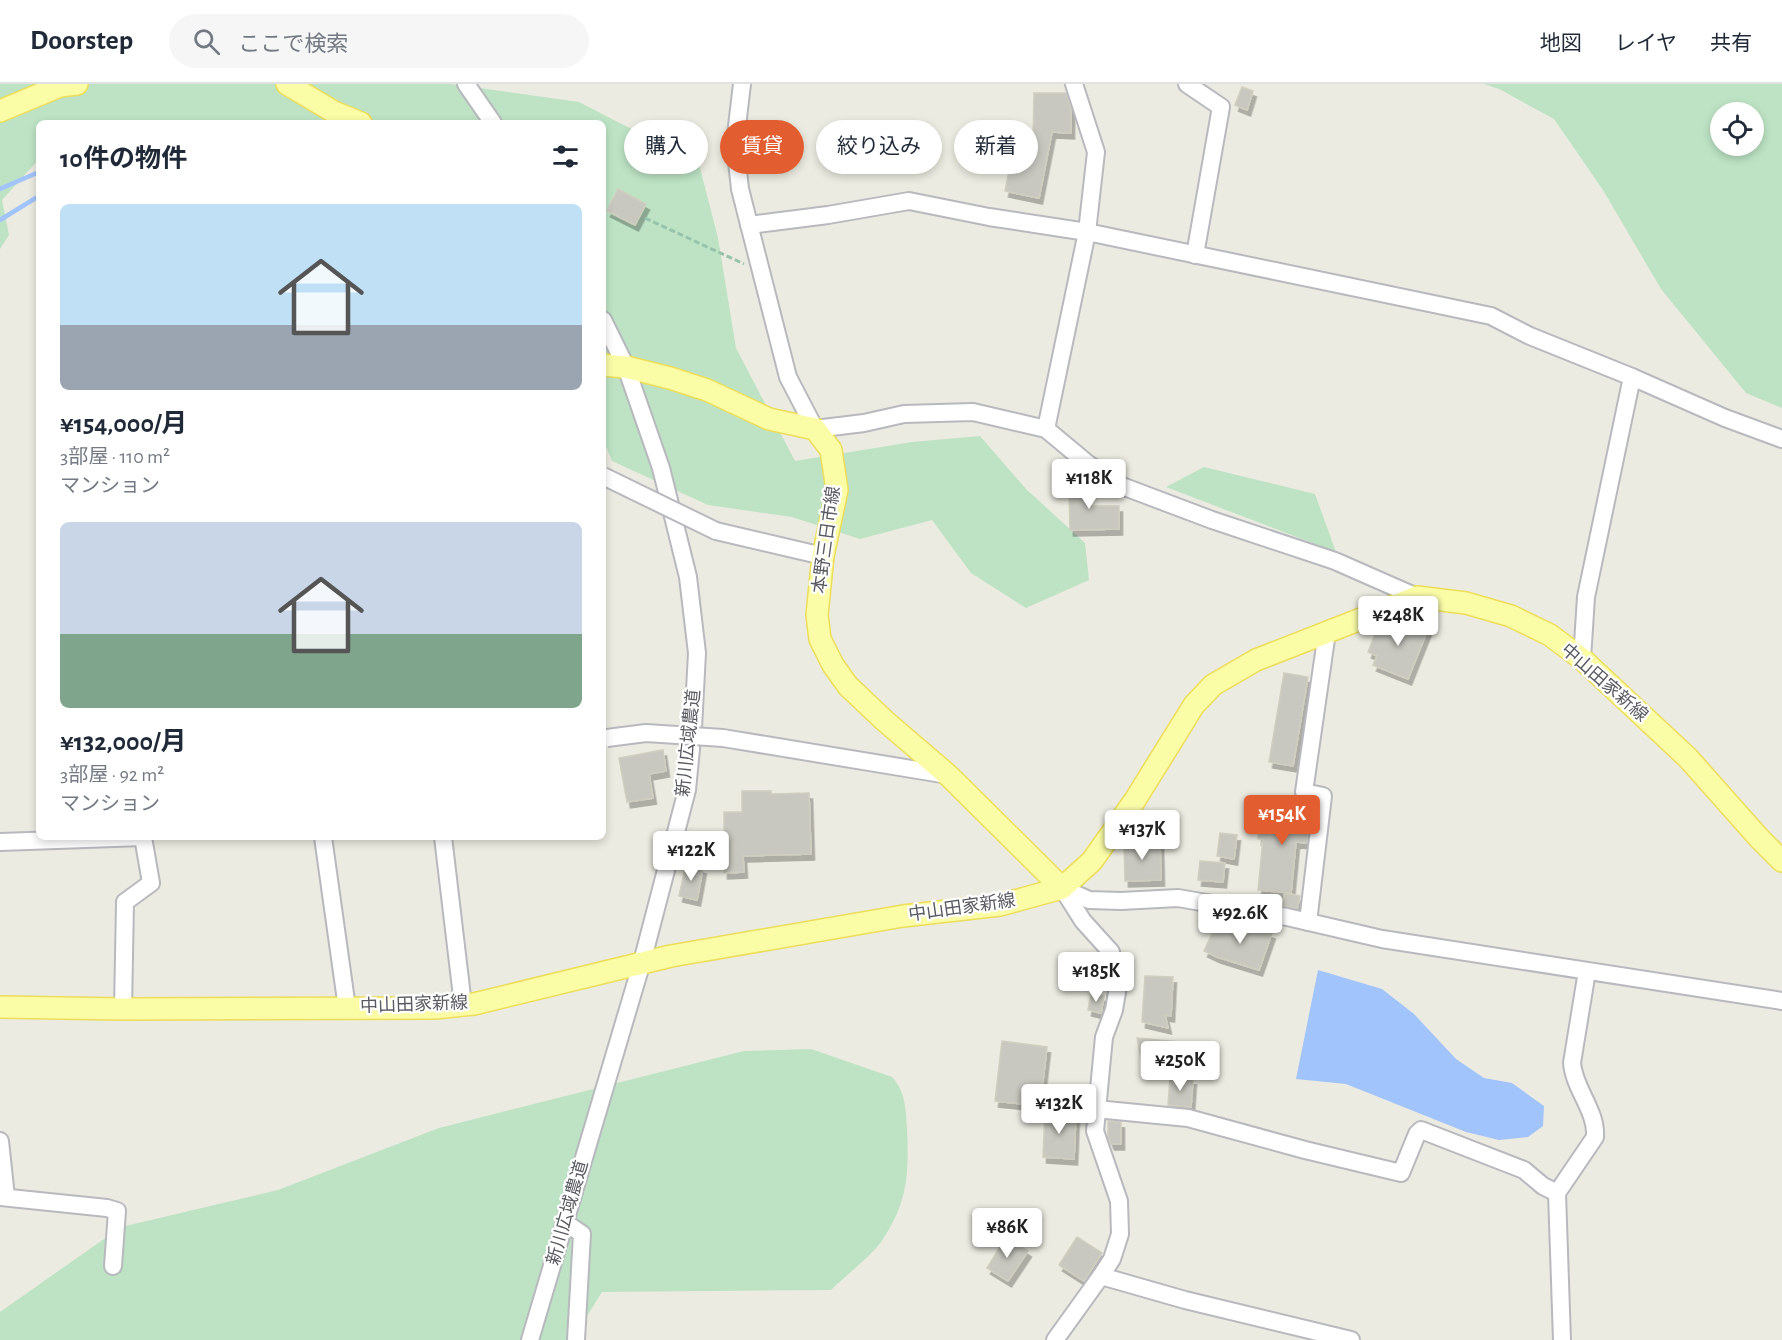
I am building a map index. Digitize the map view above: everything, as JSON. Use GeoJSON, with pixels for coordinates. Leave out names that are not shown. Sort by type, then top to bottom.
{"type":"FeatureCollection","features":[{"type":"Feature","properties":{"kind":"main road"},"geometry":{"type":"LineString","coordinates":[[0,111],[60,86],[77,84]]}},
{"type":"Feature","properties":{"kind":"main road"},"geometry":{"type":"LineString","coordinates":[[291,85],[334,112],[354,120]]}},
{"type":"Feature","properties":{"kind":"main road"},"geometry":{"type":"LineString","coordinates":[[606,365],[626,367],[670,378],[706,390],[769,419],[815,429]]}},
{"type":"Feature","properties":{"kind":"main road","name":"本野三日市線"},"geometry":{"type":"LineString","coordinates":[[815,429],[831,450],[837,490],[823,556],[817,615],[820,639],[833,665],[848,686],[948,775],[1062,888]]}},
{"type":"Feature","properties":{"kind":"main road","name":"中山田家新線"},"geometry":{"type":"LineString","coordinates":[[0,1007],[435,1008],[463,1005],[642,962],[880,919],[1000,905],[1062,888],[1092,861],[1135,800],[1194,705],[1213,685],[1256,660],[1417,597],[1466,603],[1510,616],[1550,635],[1582,659],[1688,758],[1782,861]]}},
{"type":"Feature","properties":{"kind":"street"},"geometry":{"type":"LineString","coordinates":[[466,84],[491,120]]}},
{"type":"Feature","properties":{"kind":"street"},"geometry":{"type":"LineString","coordinates":[[741,84],[735,143],[740,189],[788,377],[815,429],[864,423],[904,414],[973,412],[1046,429],[1088,464],[1122,486],[1212,520],[1335,561],[1417,597]]}},
{"type":"Feature","properties":{"kind":"street"},"geometry":{"type":"LineString","coordinates":[[1046,429],[1087,232],[1096,152],[1074,84]]}},
{"type":"Feature","properties":{"kind":"street"},"geometry":{"type":"LineString","coordinates":[[1187,84],[1221,107],[1195,255]]}},
{"type":"Feature","properties":{"kind":"street"},"geometry":{"type":"LineString","coordinates":[[749,225],[828,215],[909,201],[989,217],[1087,232],[1491,316],[1530,336],[1725,418],[1782,439]]}},
{"type":"Feature","properties":{"kind":"street","name":"新川広域農道"},"geometry":{"type":"LineString","coordinates":[[530,1340],[642,962],[687,790],[693,728],[697,653],[688,577],[661,468],[626,367],[606,326]]}},
{"type":"Feature","properties":{"kind":"street"},"geometry":{"type":"LineString","coordinates":[[1582,659],[1586,597],[1632,377]]}},
{"type":"Feature","properties":{"kind":"street"},"geometry":{"type":"LineString","coordinates":[[606,477],[716,531],[823,556]]}},
{"type":"Feature","properties":{"kind":"street"},"geometry":{"type":"LineString","coordinates":[[1308,922],[1323,796],[1304,792],[1327,632]]}},
{"type":"Feature","properties":{"kind":"street"},"geometry":{"type":"LineString","coordinates":[[606,739],[646,733],[723,738],[948,775]]}},
{"type":"Feature","properties":{"kind":"street"},"geometry":{"type":"LineString","coordinates":[[0,842],[57,840]]}},
{"type":"Feature","properties":{"kind":"street"},"geometry":{"type":"LineString","coordinates":[[123,1009],[125,902],[151,883],[144,840]]}},
{"type":"Feature","properties":{"kind":"street"},"geometry":{"type":"LineString","coordinates":[[323,840],[347,1008]]}},
{"type":"Feature","properties":{"kind":"street"},"geometry":{"type":"LineString","coordinates":[[443,840],[463,1005]]}},
{"type":"Feature","properties":{"kind":"street"},"geometry":{"type":"LineString","coordinates":[[1062,888],[1089,900],[1178,898],[1308,922],[1382,939],[1782,1002]]}},
{"type":"Feature","properties":{"kind":"street"},"geometry":{"type":"LineString","coordinates":[[1055,1340],[1112,1259],[1120,1234],[1119,1201],[1095,1131],[1104,1037],[1114,1010],[1118,986],[1111,952],[1083,921],[1062,888]]}},
{"type":"Feature","properties":{"kind":"street"},"geometry":{"type":"LineString","coordinates":[[1562,1340],[1557,1193],[1595,1137],[1596,1126],[1573,1074],[1572,1063],[1587,972]]}},
{"type":"Feature","properties":{"kind":"street"},"geometry":{"type":"LineString","coordinates":[[1096,1109],[1188,1118],[1401,1173],[1417,1134],[1421,1130],[1524,1170],[1543,1186],[1557,1193]]}},
{"type":"Feature","properties":{"kind":"street"},"geometry":{"type":"LineString","coordinates":[[0,1141],[3,1197],[117,1211],[113,1266]]}},
{"type":"Feature","properties":{"kind":"street"},"geometry":{"type":"LineString","coordinates":[[566,1223],[582,1234],[576,1340]]}},
{"type":"Feature","properties":{"kind":"street"},"geometry":{"type":"LineString","coordinates":[[1101,1276],[1185,1300],[1351,1340]]}},
{"type":"Feature","properties":{"kind":"path"},"geometry":{"type":"LineString","coordinates":[[645,218],[762,272]]}},
{"type":"Feature","properties":{"kind":"green space"},"geometry":{"type":"Polygon","coordinates":[[[0,84],[450,84],[579,102],[624,125],[624,174],[702,174],[718,238],[736,348],[795,461],[912,442],[980,436],[1026,489],[1085,543],[1089,580],[1026,608],[971,573],[932,520],[860,539],[792,517],[708,505],[612,461],[606,446],[606,120],[36,120],[36,162],[2,200],[9,235],[0,249],[0,84]]]}},
{"type":"Feature","properties":{"kind":"green space"},"geometry":{"type":"Polygon","coordinates":[[[1484,84],[1782,84],[1782,408],[1746,393],[1661,289],[1603,190],[1554,119],[1499,89],[1484,84]]]}},
{"type":"Feature","properties":{"kind":"green space"},"geometry":{"type":"Polygon","coordinates":[[[1204,467],[1315,494],[1336,552],[1166,487],[1204,467]]]}},
{"type":"Feature","properties":{"kind":"green space"},"geometry":{"type":"Polygon","coordinates":[[[811,1049],[892,1077],[900,1088],[906,1114],[907,1174],[897,1214],[876,1248],[831,1290],[602,1292],[572,1340],[0,1340],[0,1312],[121,1227],[278,1190],[439,1128],[744,1051],[811,1049]]]}},
{"type":"Feature","properties":{"kind":"water"},"geometry":{"type":"Polygon","coordinates":[[[1318,970],[1382,989],[1414,1014],[1456,1059],[1484,1078],[1512,1083],[1544,1106],[1543,1126],[1528,1137],[1499,1140],[1466,1132],[1346,1084],[1296,1079],[1318,970]]]}},
{"type":"Feature","properties":{"kind":"building"},"geometry":{"type":"Polygon","coordinates":[[[1242,87],[1253,91],[1247,110],[1235,105],[1242,87]]]}},
{"type":"Feature","properties":{"kind":"building"},"geometry":{"type":"Polygon","coordinates":[[[1034,93],[1066,93],[1071,109],[1071,133],[1052,132],[1039,198],[1005,191],[1008,174],[1038,174],[1038,120],[1033,120],[1034,93]]]}},
{"type":"Feature","properties":{"kind":"building"},"geometry":{"type":"Polygon","coordinates":[[[618,189],[646,204],[635,225],[607,211],[618,189]]]}},
{"type":"Feature","properties":{"kind":"building"},"geometry":{"type":"Polygon","coordinates":[[[1066,480],[1088,481],[1087,506],[1119,506],[1119,529],[1070,530],[1069,493],[1066,493],[1066,480]]]}},
{"type":"Feature","properties":{"kind":"building"},"geometry":{"type":"Polygon","coordinates":[[[1400,618],[1428,629],[1408,679],[1373,665],[1377,656],[1368,652],[1378,626],[1388,629],[1391,621],[1400,618]]]}},
{"type":"Feature","properties":{"kind":"building"},"geometry":{"type":"Polygon","coordinates":[[[1284,673],[1308,677],[1293,766],[1269,762],[1284,673]]]}},
{"type":"Feature","properties":{"kind":"building"},"geometry":{"type":"Polygon","coordinates":[[[663,750],[666,771],[649,774],[653,798],[627,802],[619,758],[663,750]]]}},
{"type":"Feature","properties":{"kind":"building"},"geometry":{"type":"Polygon","coordinates":[[[742,791],[771,791],[771,794],[809,793],[811,854],[743,856],[744,872],[724,873],[724,812],[742,812],[742,791]]]}},
{"type":"Feature","properties":{"kind":"building"},"geometry":{"type":"Polygon","coordinates":[[[1293,798],[1311,804],[1307,843],[1296,842],[1291,893],[1258,890],[1263,839],[1258,839],[1260,813],[1292,815],[1293,798]]]}},
{"type":"Feature","properties":{"kind":"building"},"geometry":{"type":"Polygon","coordinates":[[[1220,833],[1237,835],[1234,859],[1217,856],[1220,833]]]}},
{"type":"Feature","properties":{"kind":"building"},"geometry":{"type":"Polygon","coordinates":[[[1160,841],[1161,880],[1125,881],[1124,842],[1160,841]]]}},
{"type":"Feature","properties":{"kind":"building"},"geometry":{"type":"Polygon","coordinates":[[[1200,861],[1225,863],[1223,882],[1198,880],[1200,861]]]}},
{"type":"Feature","properties":{"kind":"building"},"geometry":{"type":"Polygon","coordinates":[[[686,864],[703,868],[697,900],[679,896],[686,864]]]}},
{"type":"Feature","properties":{"kind":"building"},"geometry":{"type":"Polygon","coordinates":[[[1285,893],[1300,896],[1297,909],[1282,905],[1285,893]]]}},
{"type":"Feature","properties":{"kind":"building"},"geometry":{"type":"Polygon","coordinates":[[[1239,922],[1272,933],[1259,970],[1204,951],[1217,923],[1236,932],[1239,922]]]}},
{"type":"Feature","properties":{"kind":"building"},"geometry":{"type":"Polygon","coordinates":[[[1145,976],[1173,977],[1171,1016],[1165,1015],[1168,1028],[1142,1022],[1145,976]]]}},
{"type":"Feature","properties":{"kind":"building"},"geometry":{"type":"Polygon","coordinates":[[[1091,993],[1104,996],[1101,1013],[1088,1010],[1091,993]]]}},
{"type":"Feature","properties":{"kind":"building"},"geometry":{"type":"Polygon","coordinates":[[[1137,1038],[1190,1043],[1190,1045],[1141,1057],[1137,1038]]]}},
{"type":"Feature","properties":{"kind":"building"},"geometry":{"type":"Polygon","coordinates":[[[1002,1041],[1047,1047],[1040,1106],[995,1101],[1002,1041]]]}},
{"type":"Feature","properties":{"kind":"building"},"geometry":{"type":"Polygon","coordinates":[[[1170,1077],[1193,1079],[1191,1107],[1168,1105],[1170,1077]]]}},
{"type":"Feature","properties":{"kind":"building"},"geometry":{"type":"Polygon","coordinates":[[[1045,1112],[1076,1114],[1074,1159],[1043,1157],[1045,1112]]]}},
{"type":"Feature","properties":{"kind":"building"},"geometry":{"type":"Polygon","coordinates":[[[1108,1121],[1121,1122],[1121,1144],[1111,1144],[1108,1137],[1108,1121]]]}},
{"type":"Feature","properties":{"kind":"building"},"geometry":{"type":"Polygon","coordinates":[[[1006,1237],[1028,1251],[1008,1281],[987,1268],[1006,1237]]]}},
{"type":"Feature","properties":{"kind":"building"},"geometry":{"type":"Polygon","coordinates":[[[1077,1237],[1102,1253],[1084,1281],[1059,1265],[1077,1237]]]}},
{"type":"Feature","properties":{"kind":"waterway"},"geometry":{"type":"LineString","coordinates":[[0,189],[36,173]]}},
{"type":"Feature","properties":{"kind":"waterway"},"geometry":{"type":"LineString","coordinates":[[0,220],[36,198]]}}]}
